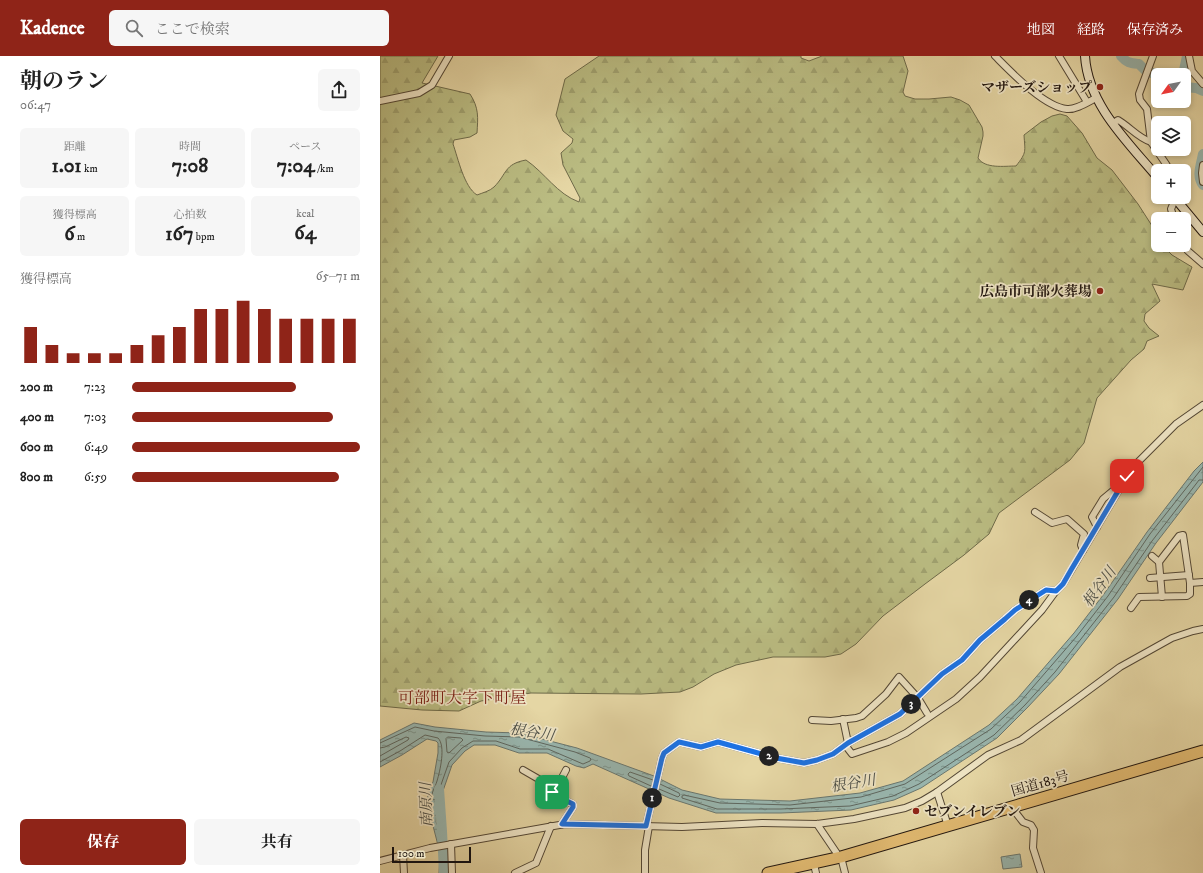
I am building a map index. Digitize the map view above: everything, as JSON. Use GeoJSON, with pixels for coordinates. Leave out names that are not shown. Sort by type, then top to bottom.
{"type":"FeatureCollection","features":[{"type":"Feature","properties":{"kind":"highway","name":"国道183号"},"geometry":{"type":"LineString","coordinates":[[768,873],[815,869],[841,858],[1203,751]]}},
{"type":"Feature","properties":{"kind":"street"},"geometry":{"type":"LineString","coordinates":[[380,101],[419,93],[432,84],[449,56]]}},
{"type":"Feature","properties":{"kind":"street"},"geometry":{"type":"LineString","coordinates":[[995,56],[1029,89],[1057,106],[1068,110],[1096,98]]}},
{"type":"Feature","properties":{"kind":"street"},"geometry":{"type":"LineString","coordinates":[[1059,56],[1086,102]]}},
{"type":"Feature","properties":{"kind":"street"},"geometry":{"type":"LineString","coordinates":[[1084,56],[1088,79],[1096,98],[1113,123],[1151,169]]}},
{"type":"Feature","properties":{"kind":"street"},"geometry":{"type":"LineString","coordinates":[[1113,123],[1118,120],[1144,140],[1151,142],[1147,108],[1140,100],[1139,94],[1153,56]]}},
{"type":"Feature","properties":{"kind":"street"},"geometry":{"type":"LineString","coordinates":[[1189,56],[1192,71],[1203,84]]}},
{"type":"Feature","properties":{"kind":"street"},"geometry":{"type":"LineString","coordinates":[[1203,165],[1203,182]]}},
{"type":"Feature","properties":{"kind":"street"},"geometry":{"type":"LineString","coordinates":[[1180,204],[1203,232]]}},
{"type":"Feature","properties":{"kind":"street"},"geometry":{"type":"LineString","coordinates":[[1189,252],[1203,264]]}},
{"type":"Feature","properties":{"kind":"street"},"geometry":{"type":"LineString","coordinates":[[844,719],[847,744],[852,754],[888,742],[906,733],[956,699],[980,677],[1042,610],[1063,584],[1123,483],[1138,462],[1159,439],[1176,424],[1203,405]]}},
{"type":"Feature","properties":{"kind":"street"},"geometry":{"type":"LineString","coordinates":[[1097,527],[1092,517],[1103,499],[1118,485],[1123,483]]}},
{"type":"Feature","properties":{"kind":"street"},"geometry":{"type":"LineString","coordinates":[[1035,512],[1052,523],[1067,519],[1084,534],[1081,545],[1083,550]]}},
{"type":"Feature","properties":{"kind":"street"},"geometry":{"type":"LineString","coordinates":[[1131,608],[1139,597],[1162,597],[1187,596],[1190,594],[1190,583],[1183,535],[1179,536],[1159,562],[1162,597]]}},
{"type":"Feature","properties":{"kind":"street"},"geometry":{"type":"LineString","coordinates":[[1152,556],[1159,562]]}},
{"type":"Feature","properties":{"kind":"street"},"geometry":{"type":"LineString","coordinates":[[1150,578],[1189,575]]}},
{"type":"Feature","properties":{"kind":"street"},"geometry":{"type":"LineString","coordinates":[[1190,583],[1203,582]]}},
{"type":"Feature","properties":{"kind":"street"},"geometry":{"type":"LineString","coordinates":[[645,873],[647,826],[662,758],[664,753],[679,742],[701,747],[718,742],[776,758],[804,763],[833,754],[847,744],[900,714],[942,674],[962,660],[980,640],[1015,610],[1036,595],[1046,590],[1056,591]]}},
{"type":"Feature","properties":{"kind":"street"},"geometry":{"type":"LineString","coordinates":[[1036,595],[1040,602]]}},
{"type":"Feature","properties":{"kind":"street"},"geometry":{"type":"LineString","coordinates":[[380,860],[430,848],[562,824],[682,827],[762,823],[817,824],[854,819],[905,808],[922,801],[937,792],[988,755],[1026,737],[1038,726],[1120,667],[1172,638],[1203,629]]}},
{"type":"Feature","properties":{"kind":"street"},"geometry":{"type":"LineString","coordinates":[[812,720],[831,721],[862,716],[886,694],[899,677],[918,698],[927,713]]}},
{"type":"Feature","properties":{"kind":"street"},"geometry":{"type":"LineString","coordinates":[[523,770],[542,781],[558,797],[573,804],[573,807],[562,824]]}},
{"type":"Feature","properties":{"kind":"street"},"geometry":{"type":"LineString","coordinates":[[554,793],[566,770]]}},
{"type":"Feature","properties":{"kind":"street"},"geometry":{"type":"LineString","coordinates":[[937,792],[948,826]]}},
{"type":"Feature","properties":{"kind":"street"},"geometry":{"type":"LineString","coordinates":[[1012,807],[1023,822],[1031,825],[1034,830],[1033,848],[1040,873]]}},
{"type":"Feature","properties":{"kind":"street"},"geometry":{"type":"LineString","coordinates":[[817,824],[841,858],[845,873]]}},
{"type":"Feature","properties":{"kind":"street"},"geometry":{"type":"LineString","coordinates":[[515,873],[536,863],[551,826]]}},
{"type":"Feature","properties":{"kind":"street"},"geometry":{"type":"LineString","coordinates":[[451,844],[452,873]]}},
{"type":"Feature","properties":{"kind":"street"},"geometry":{"type":"LineString","coordinates":[[403,855],[404,873]]}},
{"type":"Feature","properties":{"kind":"green space"},"geometry":{"type":"Polygon","coordinates":[[[380,56],[438,56],[422,83],[470,94],[475,104],[477,113],[477,133],[470,137],[454,140],[453,144],[468,186],[477,195],[494,187],[507,170],[514,164],[526,160],[564,194],[579,202],[580,198],[563,165],[561,153],[572,143],[573,139],[563,131],[556,115],[565,79],[599,56],[801,56],[801,58],[809,61],[822,56],[903,56],[908,71],[903,92],[905,96],[915,99],[951,97],[969,105],[982,127],[983,136],[978,158],[985,164],[995,166],[1016,166],[1022,158],[1024,152],[1024,135],[1041,122],[1052,116],[1060,114],[1067,116],[1082,133],[1097,158],[1112,170],[1138,204],[1151,224],[1151,252],[1169,252],[1192,267],[1183,290],[1152,284],[1160,301],[1145,314],[1144,321],[1149,328],[1159,336],[1147,341],[1144,349],[1131,360],[1097,398],[1084,443],[1070,460],[999,513],[989,534],[964,555],[883,616],[856,644],[841,654],[825,657],[773,657],[736,665],[714,674],[693,687],[680,692],[641,694],[531,693],[481,701],[459,711],[422,710],[380,706],[380,56]]]}},
{"type":"Feature","properties":{"kind":"water"},"geometry":{"type":"Polygon","coordinates":[[[1203,462],[1203,482],[1156,543],[1118,599],[1059,674],[997,738],[921,788],[894,800],[851,810],[781,813],[716,813],[669,798],[593,764],[584,768],[547,753],[519,753],[495,745],[474,745],[465,751],[452,765],[437,808],[436,822],[445,842],[447,870],[447,873],[439,873],[440,853],[432,822],[427,792],[433,782],[438,753],[438,743],[427,739],[380,767],[380,740],[414,723],[435,727],[486,732],[519,733],[577,748],[654,776],[682,790],[720,799],[790,801],[860,793],[903,781],[989,725],[1017,699],[1074,633],[1104,594],[1147,532],[1194,471],[1203,462]]]}},
{"type":"Feature","properties":{"kind":"water"},"geometry":{"type":"Polygon","coordinates":[[[1020,854],[1022,867],[1003,869],[1001,857],[1020,854]]]}},
{"type":"Feature","properties":{"kind":"waterway"},"geometry":{"type":"LineString","coordinates":[[1121,56],[1129,62],[1139,64],[1147,72],[1151,73]]}},
{"type":"Feature","properties":{"kind":"waterway"},"geometry":{"type":"LineString","coordinates":[[1184,68],[1187,56]]}},
{"type":"Feature","properties":{"kind":"waterway"},"geometry":{"type":"LineString","coordinates":[[1191,88],[1203,91]]}},
{"type":"Feature","properties":{"kind":"waterway"},"geometry":{"type":"LineString","coordinates":[[1203,154],[1199,174],[1203,185]]}},
{"type":"Feature","properties":{"kind":"waterway","name":"南原川"},"geometry":{"type":"LineString","coordinates":[[439,789],[444,873]]}},
{"type":"Feature","properties":{"kind":"place","name":"マザーズショップ"},"geometry":{"type":"Point","coordinates":[1100,87]}},
{"type":"Feature","properties":{"kind":"place","name":"広島市可部火葬場"},"geometry":{"type":"Point","coordinates":[1100,291]}},
{"type":"Feature","properties":{"kind":"place","name":"セブンイレブン"},"geometry":{"type":"Point","coordinates":[916,811]}},
{"type":"Feature","properties":{"kind":"district","name":"可部町大字下町屋"},"geometry":{"type":"Point","coordinates":[462,697]}},
{"type":"Feature","properties":{"kind":"route"},"geometry":{"type":"LineString","coordinates":[[552,792],[558,797],[573,804],[573,807],[562,824],[646,826],[662,758],[664,753],[679,742],[701,747],[718,742],[776,758],[804,763],[833,754],[848,743],[900,714],[942,674],[962,660],[980,640],[1015,610],[1036,595],[1046,590],[1056,591],[1063,584],[1127,476]]}},
{"type":"Feature","properties":{"kind":"water label","name":"根谷川"},"geometry":{"type":"Point","coordinates":[1099,587]}},
{"type":"Feature","properties":{"kind":"water label","name":"根谷川"},"geometry":{"type":"Point","coordinates":[532,732]}},
{"type":"Feature","properties":{"kind":"water label","name":"根谷川"},"geometry":{"type":"Point","coordinates":[853,783]}}]}
